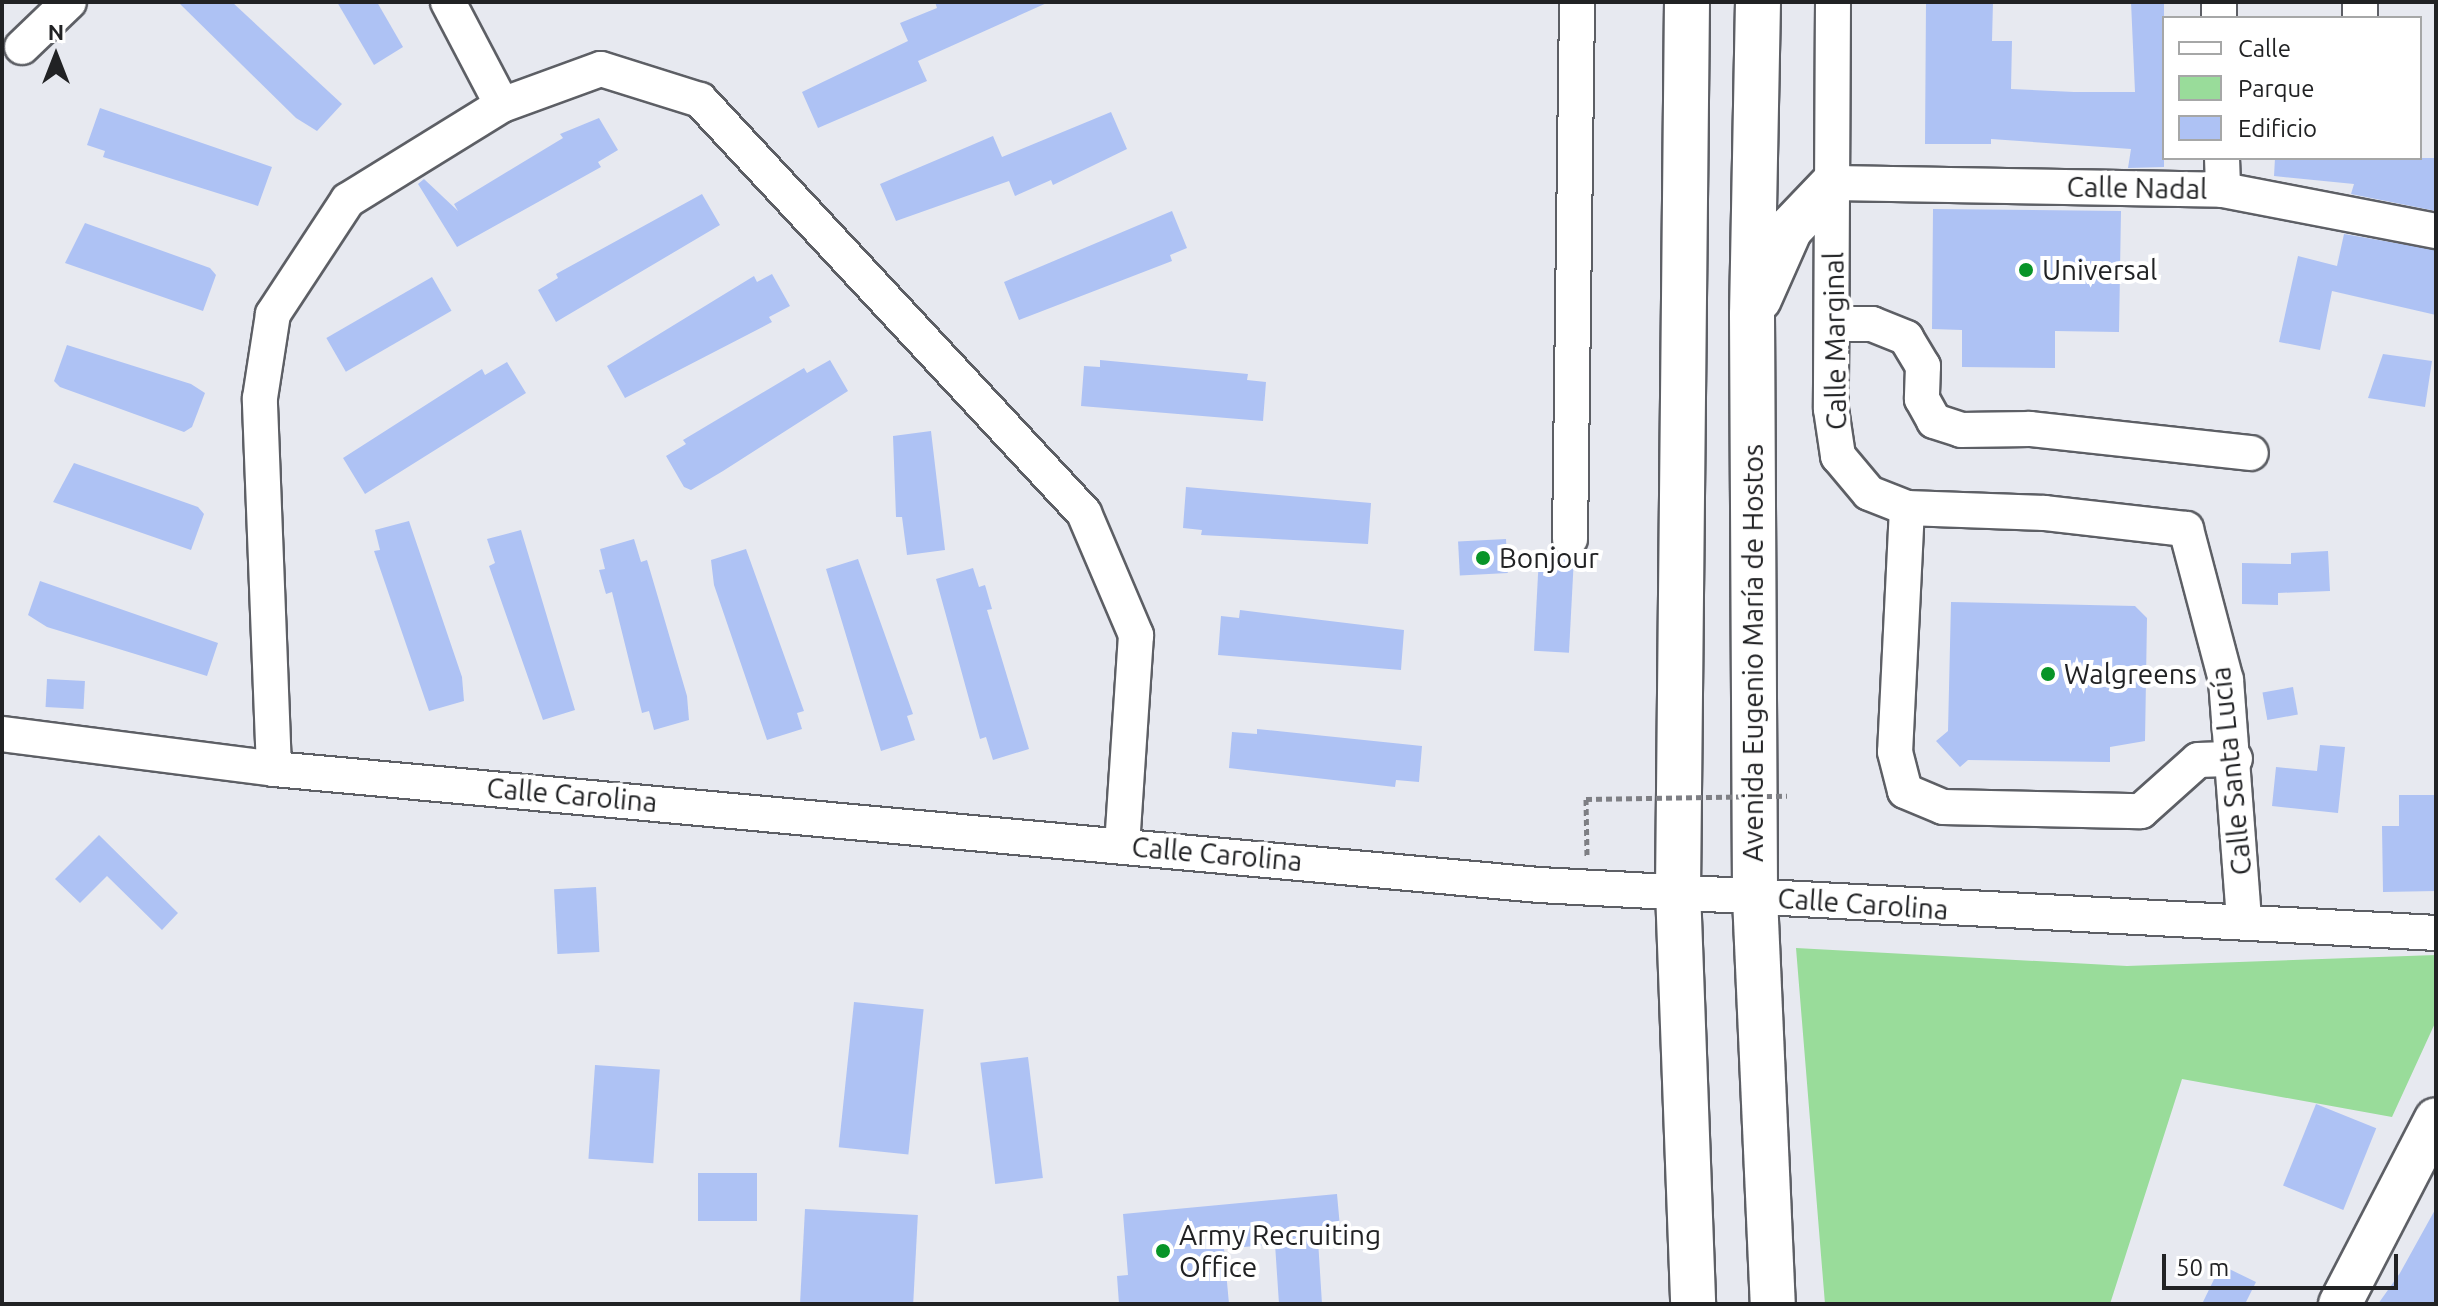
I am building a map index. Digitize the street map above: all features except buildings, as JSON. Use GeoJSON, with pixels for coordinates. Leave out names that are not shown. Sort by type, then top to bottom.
{"type":"FeatureCollection","features":[{"type":"Feature","properties":{"kind":"highway"},"geometry":{"type":"LineString","coordinates":[[1687,2],[1678,890],[1693,1304]]}},
{"type":"Feature","properties":{"kind":"highway","name":"Avenida Eugenio María de Hostos"},"geometry":{"type":"LineString","coordinates":[[1758,2],[1752,315],[1755,897],[1773,1304]]}},
{"type":"Feature","properties":{"kind":"highway"},"geometry":{"type":"LineString","coordinates":[[1752,315],[1790,229],[1834,183]]}},
{"type":"Feature","properties":{"kind":"main road"},"geometry":{"type":"LineString","coordinates":[[2340,1304],[2436,1119]]}},
{"type":"Feature","properties":{"kind":"street"},"geometry":{"type":"LineString","coordinates":[[22,47],[69,2]]}},
{"type":"Feature","properties":{"kind":"street"},"geometry":{"type":"LineString","coordinates":[[448,2],[502,105]]}},
{"type":"Feature","properties":{"kind":"street"},"geometry":{"type":"LineString","coordinates":[[1570,539],[1577,2]]}},
{"type":"Feature","properties":{"kind":"street","name":"Calle Marginal"},"geometry":{"type":"LineString","coordinates":[[1833,2],[1831,409],[1838,456],[1869,493],[1907,508],[2045,513],[2186,529]]}},
{"type":"Feature","properties":{"kind":"street"},"geometry":{"type":"LineString","coordinates":[[274,769],[260,398],[273,314],[348,200],[502,105],[601,69],[700,100],[1084,513],[1136,635],[1122,844]]}},
{"type":"Feature","properties":{"kind":"street","name":"Calle Nadal"},"geometry":{"type":"LineString","coordinates":[[1834,183],[2222,174],[2436,231]]}},
{"type":"Feature","properties":{"kind":"street"},"geometry":{"type":"LineString","coordinates":[[1832,324],[1872,324],[1906,338],[1923,366],[1922,399],[1934,421],[1961,430],[2030,429],[2251,453]]}},
{"type":"Feature","properties":{"kind":"street"},"geometry":{"type":"LineString","coordinates":[[1907,508],[1895,752],[1905,791],[1943,807],[2141,811],[2198,760],[2235,759]]}},
{"type":"Feature","properties":{"kind":"street","name":"Calle Santa Lucía"},"geometry":{"type":"LineString","coordinates":[[2186,529],[2226,680],[2235,759],[2244,922]]}},
{"type":"Feature","properties":{"kind":"street","name":"Calle Carolina"},"geometry":{"type":"LineString","coordinates":[[2,734],[274,769],[1122,844],[1539,885],[1678,890],[1755,897],[2436,933]]}},
{"type":"Feature","properties":{"kind":"path"},"geometry":{"type":"LineString","coordinates":[[1587,843],[1586,799],[1787,796]]}},
{"type":"Feature","properties":{"kind":"green space"},"geometry":{"type":"Polygon","coordinates":[[[1796,948],[2127,966],[2436,955],[2436,1021],[2392,1117],[2182,1079],[2110,1304],[1825,1304],[1796,948]]]}},
{"type":"Feature","properties":{"kind":"place","name":"Universal"},"geometry":{"type":"Point","coordinates":[2026,270]}},
{"type":"Feature","properties":{"kind":"place","name":"Bonjour"},"geometry":{"type":"Point","coordinates":[1483,558]}},
{"type":"Feature","properties":{"kind":"place","name":"Walgreens"},"geometry":{"type":"Point","coordinates":[2048,674]}},
{"type":"Feature","properties":{"kind":"place","name":"Army Recruiting Office"},"geometry":{"type":"Point","coordinates":[1163,1251]}}]}
